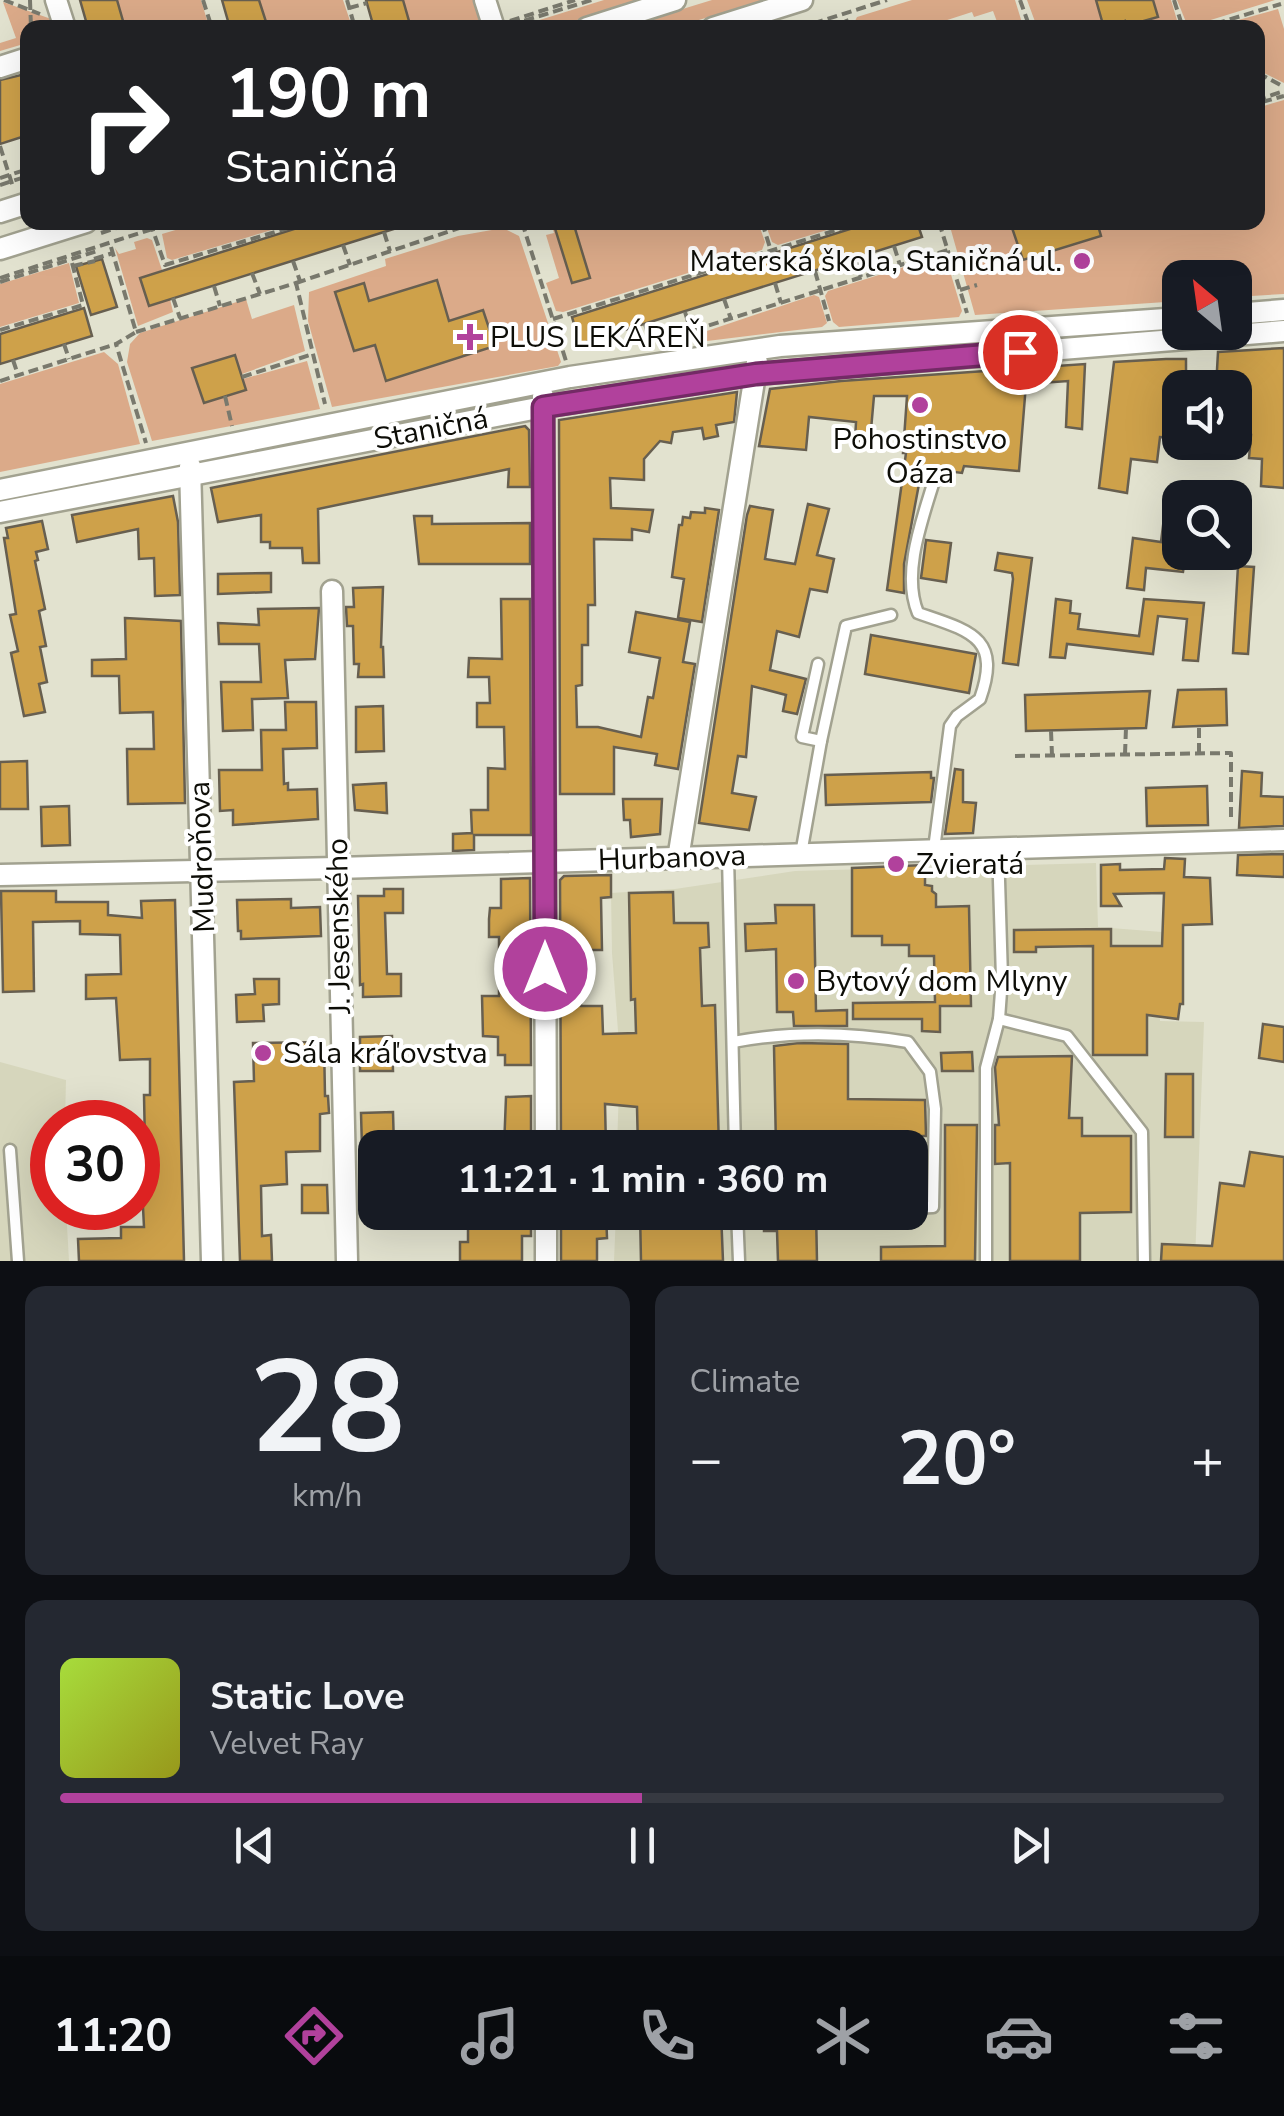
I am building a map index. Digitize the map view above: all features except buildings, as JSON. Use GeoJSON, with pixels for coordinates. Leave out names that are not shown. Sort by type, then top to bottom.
{"type":"FeatureCollection","features":[{"type":"Feature","properties":{"kind":"street"},"geometry":{"type":"LineString","coordinates":[[612,20],[674,0]]}},
{"type":"Feature","properties":{"kind":"street"},"geometry":{"type":"LineString","coordinates":[[738,20],[802,0]]}},
{"type":"Feature","properties":{"kind":"street"},"geometry":{"type":"LineString","coordinates":[[0,249],[85,230]]}},
{"type":"Feature","properties":{"kind":"street"},"geometry":{"type":"LineString","coordinates":[[1252,313],[1284,310]]}},
{"type":"Feature","properties":{"kind":"street","name":"Staničná"},"geometry":{"type":"LineString","coordinates":[[0,490],[570,377],[758,350],[1162,319]]}},
{"type":"Feature","properties":{"kind":"street","name":"Staničná"},"geometry":{"type":"LineString","coordinates":[[0,512],[543,407],[756,374],[1284,331]]}},
{"type":"Feature","properties":{"kind":"street"},"geometry":{"type":"LineString","coordinates":[[678,859],[758,350]]}},
{"type":"Feature","properties":{"kind":"street"},"geometry":{"type":"LineString","coordinates":[[542,384],[546,1130]]}},
{"type":"Feature","properties":{"kind":"street","name":"Mudroňova"},"geometry":{"type":"LineString","coordinates":[[189,454],[212,1261]]}},
{"type":"Feature","properties":{"kind":"street","name":"J. Jesenského"},"geometry":{"type":"LineString","coordinates":[[332,591],[346,1261]]}},
{"type":"Feature","properties":{"kind":"street","name":"Hurbanova"},"geometry":{"type":"LineString","coordinates":[[0,875],[1284,840]]}},
{"type":"Feature","properties":{"kind":"street"},"geometry":{"type":"LineString","coordinates":[[546,1230],[546,1261]]}},
{"type":"Feature","properties":{"kind":"lane"},"geometry":{"type":"LineString","coordinates":[[932,484],[920,527],[911,595],[918,613],[968,634],[982,644],[989,658],[980,700],[950,726],[934,850]]}},
{"type":"Feature","properties":{"kind":"lane"},"geometry":{"type":"LineString","coordinates":[[801,854],[846,626],[891,615]]}},
{"type":"Feature","properties":{"kind":"lane"},"geometry":{"type":"LineString","coordinates":[[818,664],[802,738],[821,741]]}},
{"type":"Feature","properties":{"kind":"lane"},"geometry":{"type":"LineString","coordinates":[[986,1261],[986,1068],[999,1019],[1002,978],[998,847]]}},
{"type":"Feature","properties":{"kind":"lane"},"geometry":{"type":"LineString","coordinates":[[728,857],[735,1130]]}},
{"type":"Feature","properties":{"kind":"lane"},"geometry":{"type":"LineString","coordinates":[[999,1019],[1066,1036],[1142,1132],[1144,1261]]}},
{"type":"Feature","properties":{"kind":"lane"},"geometry":{"type":"LineString","coordinates":[[732,1042],[767,1035],[858,1034],[908,1042],[930,1072],[935,1108],[933,1207],[928,1207]]}},
{"type":"Feature","properties":{"kind":"lane"},"geometry":{"type":"LineString","coordinates":[[10,1150],[18,1261]]}},
{"type":"Feature","properties":{"kind":"lane"},"geometry":{"type":"LineString","coordinates":[[737,1230],[738,1261]]}},
{"type":"Feature","properties":{"kind":"path"},"geometry":{"type":"LineString","coordinates":[[4,0],[53,20]]}},
{"type":"Feature","properties":{"kind":"path"},"geometry":{"type":"LineString","coordinates":[[30,0],[31,20]]}},
{"type":"Feature","properties":{"kind":"path"},"geometry":{"type":"LineString","coordinates":[[346,0],[353,20]]}},
{"type":"Feature","properties":{"kind":"path"},"geometry":{"type":"LineString","coordinates":[[516,20],[575,0]]}},
{"type":"Feature","properties":{"kind":"path"},"geometry":{"type":"LineString","coordinates":[[521,20],[592,0]]}},
{"type":"Feature","properties":{"kind":"path"},"geometry":{"type":"LineString","coordinates":[[824,20],[887,0]]}},
{"type":"Feature","properties":{"kind":"path"},"geometry":{"type":"LineString","coordinates":[[349,8],[367,3]]}},
{"type":"Feature","properties":{"kind":"path"},"geometry":{"type":"LineString","coordinates":[[1228,20],[1281,4]]}},
{"type":"Feature","properties":{"kind":"path"},"geometry":{"type":"LineString","coordinates":[[0,146],[16,207]]}},
{"type":"Feature","properties":{"kind":"path"},"geometry":{"type":"LineString","coordinates":[[0,185],[20,175]]}},
{"type":"Feature","properties":{"kind":"path"},"geometry":{"type":"LineString","coordinates":[[0,178],[11,178]]}},
{"type":"Feature","properties":{"kind":"path"},"geometry":{"type":"LineString","coordinates":[[0,280],[140,230]]}},
{"type":"Feature","properties":{"kind":"path"},"geometry":{"type":"LineString","coordinates":[[152,230],[165,265],[272,230]]}},
{"type":"Feature","properties":{"kind":"path"},"geometry":{"type":"LineString","coordinates":[[0,381],[116,344],[136,332],[454,230]]}},
{"type":"Feature","properties":{"kind":"path"},"geometry":{"type":"LineString","coordinates":[[525,230],[568,368]]}},
{"type":"Feature","properties":{"kind":"path"},"geometry":{"type":"LineString","coordinates":[[764,230],[771,251]]}},
{"type":"Feature","properties":{"kind":"path"},"geometry":{"type":"LineString","coordinates":[[553,319],[837,230]]}},
{"type":"Feature","properties":{"kind":"path"},"geometry":{"type":"LineString","coordinates":[[942,230],[969,320]]}},
{"type":"Feature","properties":{"kind":"path"},"geometry":{"type":"LineString","coordinates":[[384,232],[390,251]]}},
{"type":"Feature","properties":{"kind":"path"},"geometry":{"type":"LineString","coordinates":[[343,245],[350,264]]}},
{"type":"Feature","properties":{"kind":"path"},"geometry":{"type":"LineString","coordinates":[[894,246],[900,265]]}},
{"type":"Feature","properties":{"kind":"path"},"geometry":{"type":"LineString","coordinates":[[0,280],[94,260],[112,250],[136,332]]}},
{"type":"Feature","properties":{"kind":"path"},"geometry":{"type":"LineString","coordinates":[[691,332],[948,250]]}},
{"type":"Feature","properties":{"kind":"path"},"geometry":{"type":"LineString","coordinates":[[72,262],[97,251]]}},
{"type":"Feature","properties":{"kind":"path"},"geometry":{"type":"LineString","coordinates":[[855,258],[861,278]]}},
{"type":"Feature","properties":{"kind":"path"},"geometry":{"type":"LineString","coordinates":[[293,260],[327,414]]}},
{"type":"Feature","properties":{"kind":"path"},"geometry":{"type":"LineString","coordinates":[[0,330],[84,305],[72,262]]}},
{"type":"Feature","properties":{"kind":"path"},"geometry":{"type":"LineString","coordinates":[[814,271],[832,330]]}},
{"type":"Feature","properties":{"kind":"path"},"geometry":{"type":"LineString","coordinates":[[252,273],[260,294]]}},
{"type":"Feature","properties":{"kind":"path"},"geometry":{"type":"LineString","coordinates":[[774,284],[781,303]]}},
{"type":"Feature","properties":{"kind":"path"},"geometry":{"type":"LineString","coordinates":[[960,290],[977,285]]}},
{"type":"Feature","properties":{"kind":"path"},"geometry":{"type":"LineString","coordinates":[[214,286],[220,306]]}},
{"type":"Feature","properties":{"kind":"path"},"geometry":{"type":"LineString","coordinates":[[174,298],[180,318]]}},
{"type":"Feature","properties":{"kind":"path"},"geometry":{"type":"LineString","coordinates":[[724,299],[730,319]]}},
{"type":"Feature","properties":{"kind":"path"},"geometry":{"type":"LineString","coordinates":[[685,312],[694,346]]}},
{"type":"Feature","properties":{"kind":"path"},"geometry":{"type":"LineString","coordinates":[[645,324],[654,352]]}},
{"type":"Feature","properties":{"kind":"path"},"geometry":{"type":"LineString","coordinates":[[604,337],[611,360]]}},
{"type":"Feature","properties":{"kind":"path"},"geometry":{"type":"LineString","coordinates":[[64,344],[69,359]]}},
{"type":"Feature","properties":{"kind":"path"},"geometry":{"type":"LineString","coordinates":[[116,344],[148,448]]}},
{"type":"Feature","properties":{"kind":"path"},"geometry":{"type":"LineString","coordinates":[[242,377],[313,354]]}},
{"type":"Feature","properties":{"kind":"path"},"geometry":{"type":"LineString","coordinates":[[14,360],[18,375]]}},
{"type":"Feature","properties":{"kind":"path"},"geometry":{"type":"LineString","coordinates":[[225,396],[234,432]]}},
{"type":"Feature","properties":{"kind":"path"},"geometry":{"type":"LineString","coordinates":[[1199,726],[1199,753]]}},
{"type":"Feature","properties":{"kind":"path"},"geometry":{"type":"LineString","coordinates":[[1125,754],[1126,728]]}},
{"type":"Feature","properties":{"kind":"path"},"geometry":{"type":"LineString","coordinates":[[1050,731],[1052,756]]}},
{"type":"Feature","properties":{"kind":"path"},"geometry":{"type":"LineString","coordinates":[[1014,756],[1230,753],[1231,831]]}},
{"type":"Feature","properties":{"kind":"shaded area"},"geometry":{"type":"Polygon","coordinates":[[[117,0],[201,0],[207,20],[123,20],[117,0]]]}},
{"type":"Feature","properties":{"kind":"shaded area"},"geometry":{"type":"Polygon","coordinates":[[[259,0],[343,0],[350,20],[266,20],[259,0]]]}},
{"type":"Feature","properties":{"kind":"shaded area"},"geometry":{"type":"Polygon","coordinates":[[[403,0],[473,0],[479,20],[409,20],[403,0]]]}},
{"type":"Feature","properties":{"kind":"shaded area"},"geometry":{"type":"Polygon","coordinates":[[[604,0],[642,0],[577,20],[540,20],[604,0]]]}},
{"type":"Feature","properties":{"kind":"shaded area"},"geometry":{"type":"Polygon","coordinates":[[[712,0],[764,0],[699,20],[647,20],[712,0]]]}},
{"type":"Feature","properties":{"kind":"shaded area"},"geometry":{"type":"Polygon","coordinates":[[[912,0],[1015,0],[1021,20],[996,20],[993,11],[974,17],[972,12],[947,20],[856,20],[912,0]]]}},
{"type":"Feature","properties":{"kind":"shaded area"},"geometry":{"type":"Polygon","coordinates":[[[1027,0],[1096,0],[1103,20],[1034,20],[1027,0]]]}},
{"type":"Feature","properties":{"kind":"shaded area"},"geometry":{"type":"Polygon","coordinates":[[[1153,0],[1171,0],[1177,20],[1148,20],[1158,17],[1153,0]]]}},
{"type":"Feature","properties":{"kind":"shaded area"},"geometry":{"type":"Polygon","coordinates":[[[1177,0],[1275,0],[1211,20],[1185,20],[1177,0]]]}},
{"type":"Feature","properties":{"kind":"shaded area"},"geometry":{"type":"Polygon","coordinates":[[[3,2],[54,20],[20,20],[20,45],[0,51],[0,43],[16,38],[3,2]]]}},
{"type":"Feature","properties":{"kind":"shaded area"},"geometry":{"type":"Polygon","coordinates":[[[1278,9],[1284,29],[1284,83],[1265,74],[1265,20],[1238,20],[1278,9]]]}},
{"type":"Feature","properties":{"kind":"shaded area"},"geometry":{"type":"Polygon","coordinates":[[[1284,100],[1284,294],[1252,296],[1252,260],[1162,260],[1162,302],[975,315],[951,230],[1265,230],[1265,106],[1284,100]]]}},
{"type":"Feature","properties":{"kind":"shaded area"},"geometry":{"type":"Polygon","coordinates":[[[175,230],[272,230],[172,260],[167,258],[162,234],[175,230]]]}},
{"type":"Feature","properties":{"kind":"shaded area"},"geometry":{"type":"Polygon","coordinates":[[[507,230],[519,236],[561,362],[558,366],[332,407],[308,321],[309,292],[386,266],[385,259],[458,236],[507,230]]]}},
{"type":"Feature","properties":{"kind":"shaded area"},"geometry":{"type":"Polygon","coordinates":[[[553,230],[761,230],[765,242],[762,250],[563,312],[556,311],[546,283],[559,278],[546,235],[553,230]]]}},
{"type":"Feature","properties":{"kind":"shaded area"},"geometry":{"type":"Polygon","coordinates":[[[768,230],[827,230],[778,245],[772,242],[768,230]]]}},
{"type":"Feature","properties":{"kind":"shaded area"},"geometry":{"type":"Polygon","coordinates":[[[152,240],[162,270],[141,278],[170,299],[173,312],[138,326],[115,248],[119,254],[136,249],[134,242],[152,240]]]}},
{"type":"Feature","properties":{"kind":"shaded area"},"geometry":{"type":"Polygon","coordinates":[[[942,255],[962,311],[959,317],[839,327],[833,322],[825,296],[828,291],[942,255]]]}},
{"type":"Feature","properties":{"kind":"shaded area"},"geometry":{"type":"Polygon","coordinates":[[[69,263],[79,303],[0,327],[0,284],[69,263]]]}},
{"type":"Feature","properties":{"kind":"shaded area"},"geometry":{"type":"Polygon","coordinates":[[[814,295],[819,297],[827,323],[822,327],[699,342],[695,339],[695,335],[814,295]]]}},
{"type":"Feature","properties":{"kind":"shaded area"},"geometry":{"type":"Polygon","coordinates":[[[246,299],[252,319],[294,305],[305,351],[242,374],[243,379],[307,361],[320,409],[152,441],[127,362],[130,344],[140,333],[246,299]]]}},
{"type":"Feature","properties":{"kind":"shaded area"},"geometry":{"type":"Polygon","coordinates":[[[104,352],[118,364],[140,444],[0,472],[0,384],[104,352]]]}},
{"type":"Feature","properties":{"kind":"shaded area"},"geometry":{"type":"Polygon","coordinates":[[[1096,863],[1098,927],[1162,932],[1160,1021],[1204,1022],[1195,1261],[614,1261],[615,1230],[928,1230],[928,1130],[618,1130],[620,1057],[611,893],[675,889],[795,871],[1096,863]]]}},
{"type":"Feature","properties":{"kind":"shaded area"},"geometry":{"type":"Polygon","coordinates":[[[0,1062],[66,1080],[66,1100],[30,1100],[30,1230],[67,1230],[69,1261],[0,1261],[0,1062]]]}},
{"type":"Feature","properties":{"kind":"place","name":"Materská škola, Staničná ul."},"geometry":{"type":"Point","coordinates":[1082,261]}},
{"type":"Feature","properties":{"kind":"place","name":"PLUS LEKÁREŇ"},"geometry":{"type":"Point","coordinates":[470,337]}},
{"type":"Feature","properties":{"kind":"place","name":"Pohostinstvo Oáza"},"geometry":{"type":"Point","coordinates":[920,405]}},
{"type":"Feature","properties":{"kind":"place","name":"Zvieratá"},"geometry":{"type":"Point","coordinates":[896,864]}},
{"type":"Feature","properties":{"kind":"place","name":"Bytový dom Mlyny"},"geometry":{"type":"Point","coordinates":[796,981]}},
{"type":"Feature","properties":{"kind":"place","name":"Sála kráľovstva"},"geometry":{"type":"Point","coordinates":[263,1053]}},
{"type":"Feature","properties":{"kind":"route"},"geometry":{"type":"LineString","coordinates":[[545,969],[543,407],[756,374],[1020,352]]}}]}
